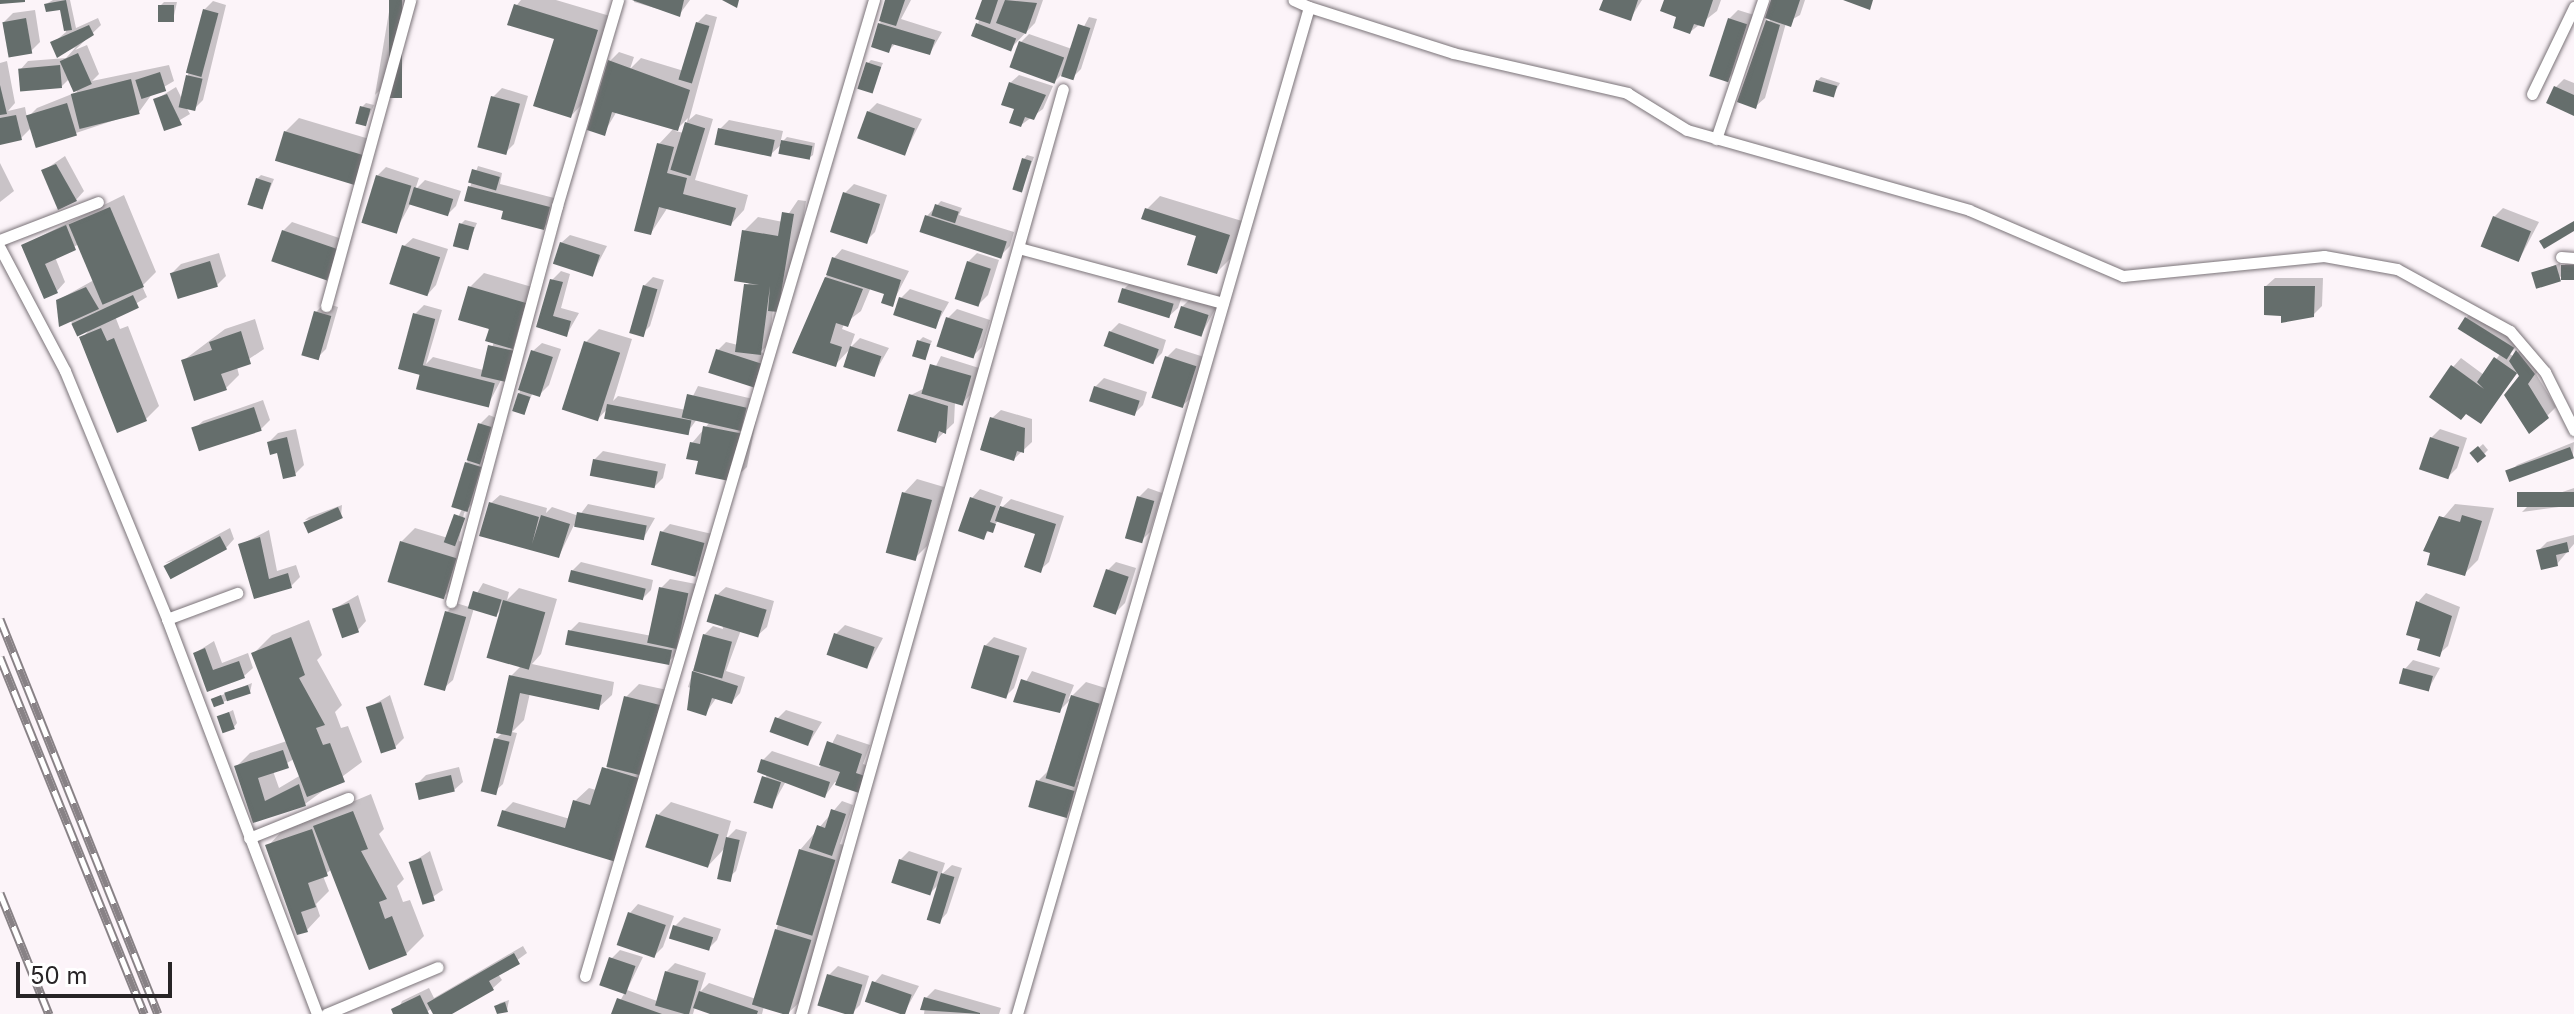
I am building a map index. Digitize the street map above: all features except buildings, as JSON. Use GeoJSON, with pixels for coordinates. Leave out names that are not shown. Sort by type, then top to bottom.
{"type":"FeatureCollection","features":[{"type":"Feature","properties":{"kind":"lane"},"geometry":{"type":"LineString","coordinates":[[326,306],[410,0]]}},
{"type":"Feature","properties":{"kind":"lane"},"geometry":{"type":"LineString","coordinates":[[451,602],[557,206],[618,0]]}},
{"type":"Feature","properties":{"kind":"lane"},"geometry":{"type":"LineString","coordinates":[[585,976],[874,0]]}},
{"type":"Feature","properties":{"kind":"lane"},"geometry":{"type":"LineString","coordinates":[[1293,0],[1453,53],[1627,93],[1687,130],[1969,210],[2123,276],[2324,256],[2397,269],[2510,331],[2545,372],[2574,430]]}},
{"type":"Feature","properties":{"kind":"lane"},"geometry":{"type":"LineString","coordinates":[[1716,139],[1763,0]]}},
{"type":"Feature","properties":{"kind":"lane"},"geometry":{"type":"LineString","coordinates":[[1017,1014],[1309,7]]}},
{"type":"Feature","properties":{"kind":"lane"},"geometry":{"type":"LineString","coordinates":[[2532,94],[2574,7]]}},
{"type":"Feature","properties":{"kind":"lane"},"geometry":{"type":"LineString","coordinates":[[801,1014],[1063,89]]}},
{"type":"Feature","properties":{"kind":"lane"},"geometry":{"type":"LineString","coordinates":[[0,240],[98,202]]}},
{"type":"Feature","properties":{"kind":"lane"},"geometry":{"type":"LineString","coordinates":[[0,248],[65,371],[167,619],[317,1014]]}},
{"type":"Feature","properties":{"kind":"lane"},"geometry":{"type":"LineString","coordinates":[[1019,248],[1223,303]]}},
{"type":"Feature","properties":{"kind":"lane"},"geometry":{"type":"LineString","coordinates":[[167,619],[237,593]]}},
{"type":"Feature","properties":{"kind":"lane"},"geometry":{"type":"LineString","coordinates":[[249,838],[348,798]]}},
{"type":"Feature","properties":{"kind":"lane"},"geometry":{"type":"LineString","coordinates":[[326,1014],[438,967]]}},
{"type":"Feature","properties":{"kind":"railway"},"geometry":{"type":"LineString","coordinates":[[0,619],[158,1014]]}},
{"type":"Feature","properties":{"kind":"railway"},"geometry":{"type":"LineString","coordinates":[[0,657],[144,1014]]}},
{"type":"Feature","properties":{"kind":"railway"},"geometry":{"type":"LineString","coordinates":[[0,893],[49,1014]]}}]}
